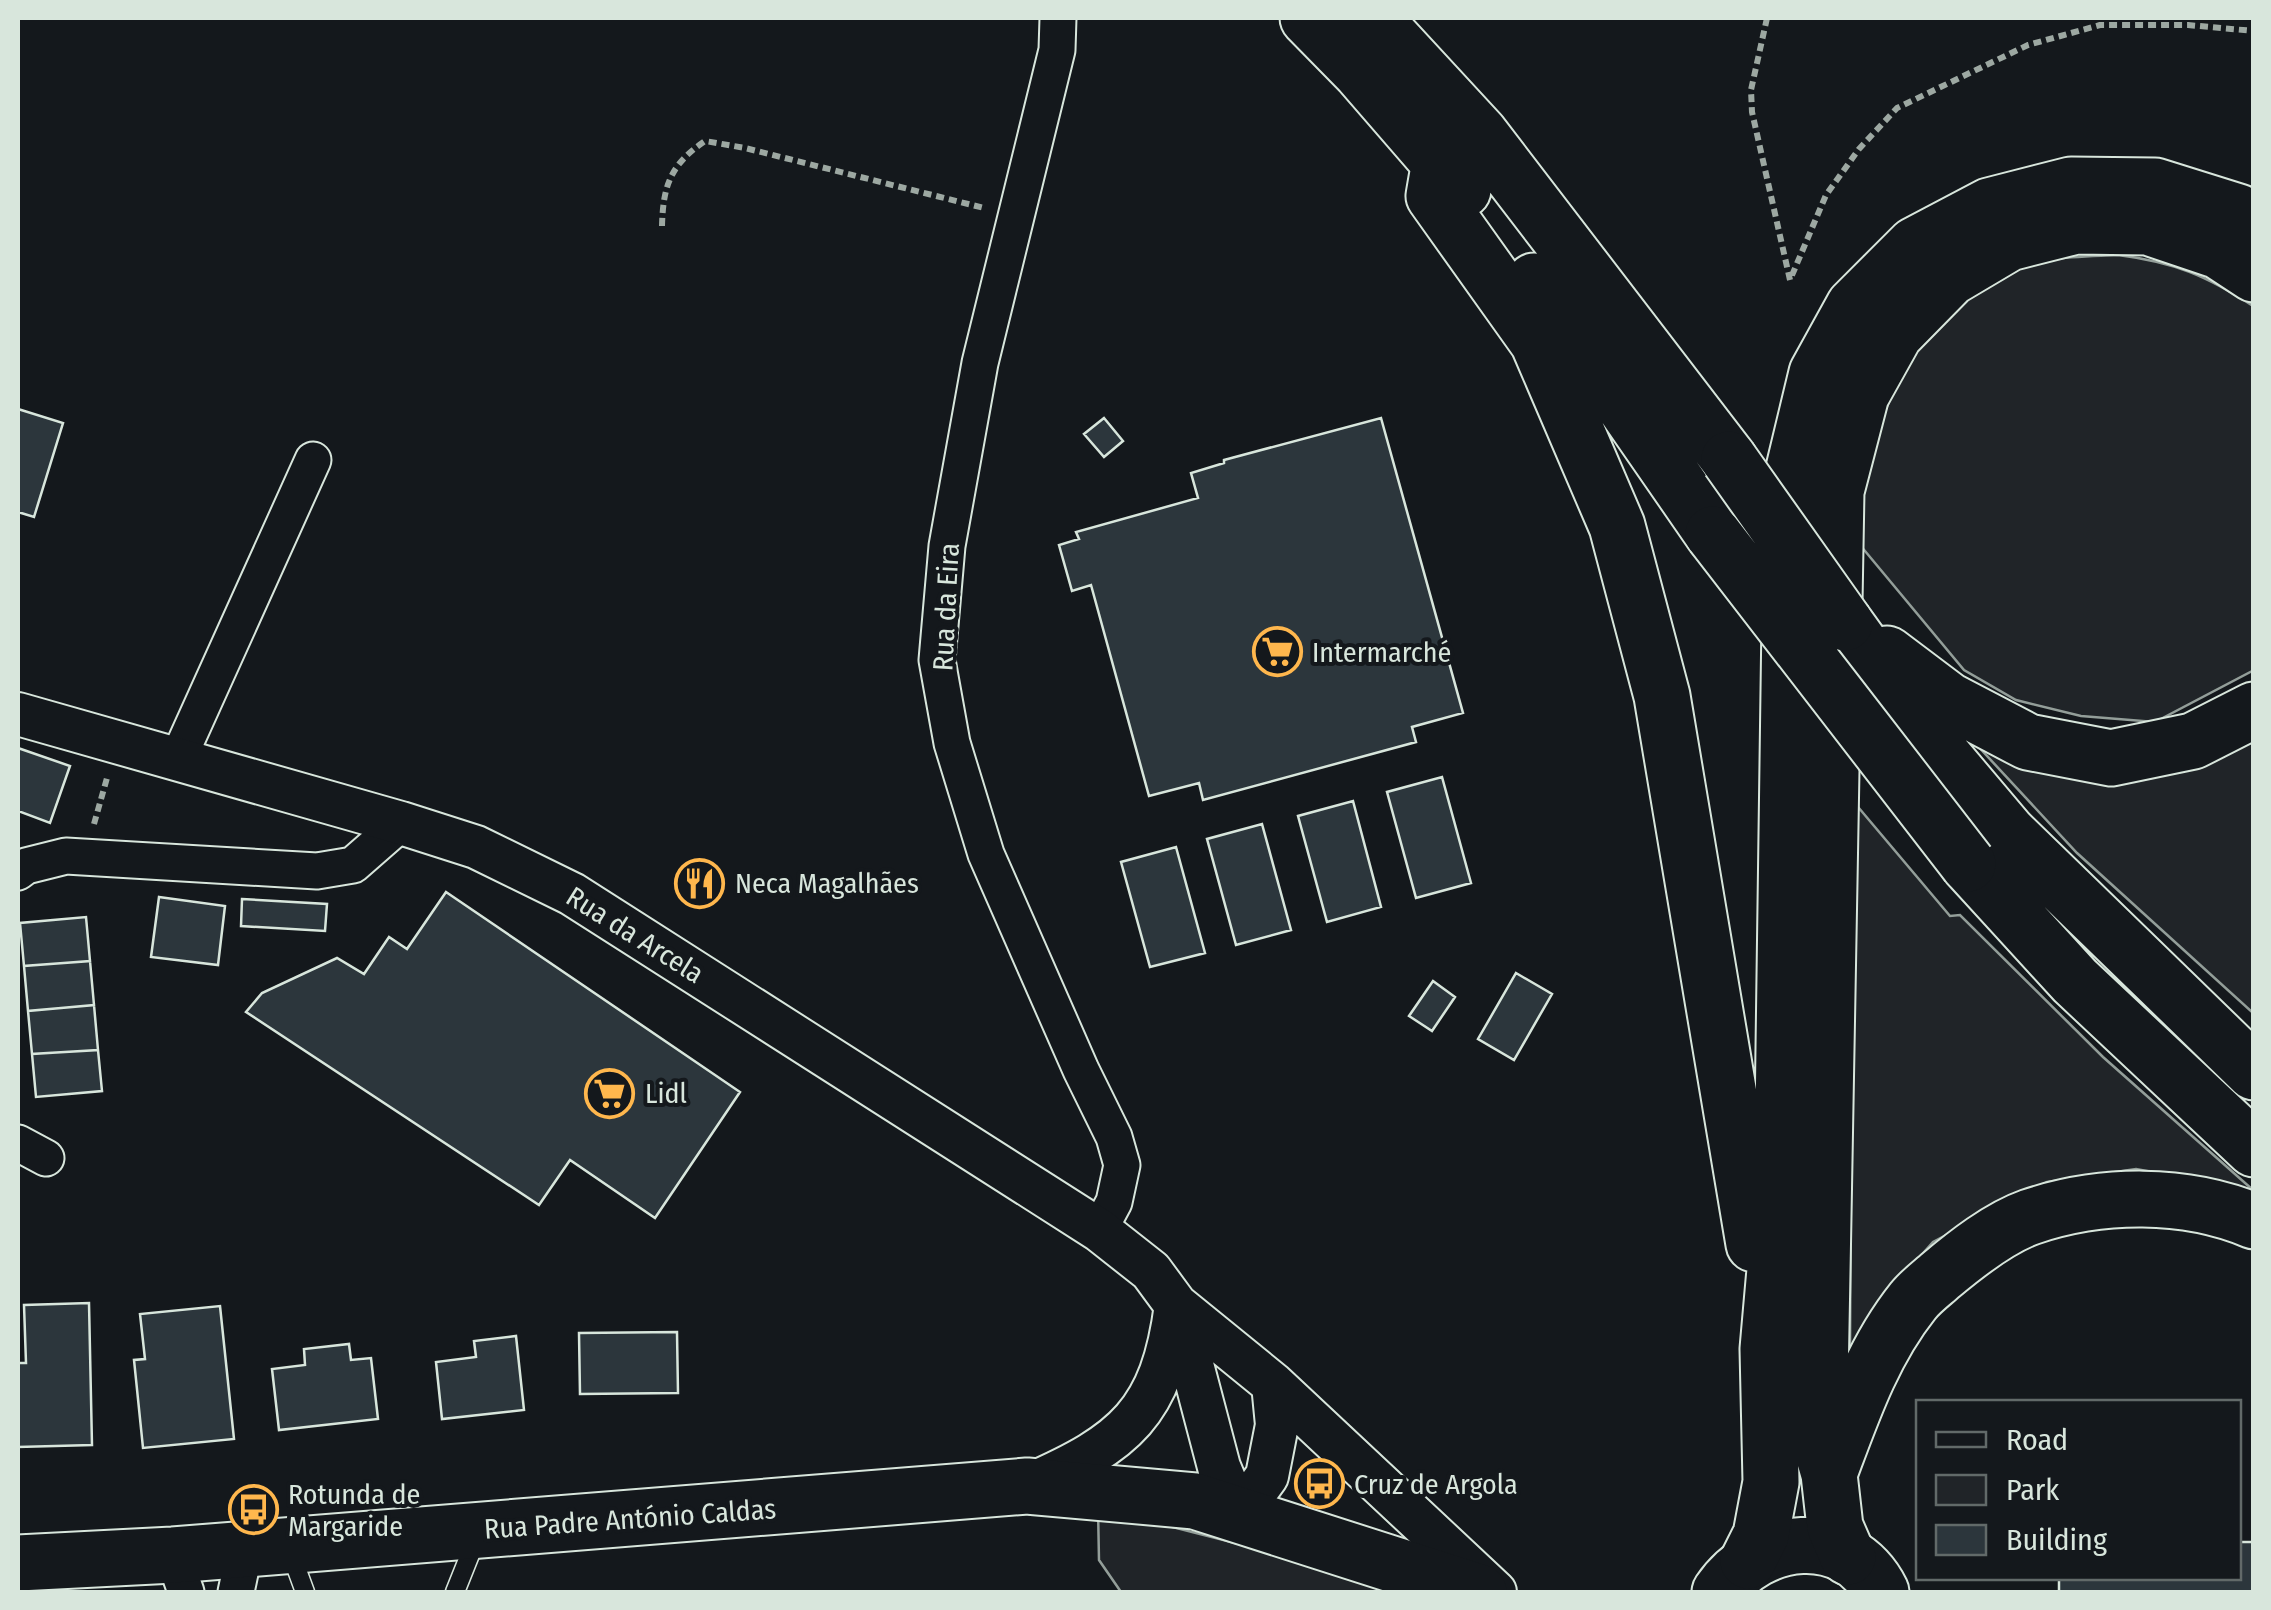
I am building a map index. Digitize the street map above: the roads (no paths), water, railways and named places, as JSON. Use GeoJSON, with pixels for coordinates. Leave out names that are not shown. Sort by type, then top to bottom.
{"type":"FeatureCollection","features":[{"type":"Feature","properties":{"kind":"main road"},"geometry":{"type":"LineString","coordinates":[[1308,18],[1440,161],[1567,323],[1713,534],[1968,864],[2075,981],[2254,1150]]}},
{"type":"Feature","properties":{"kind":"main road"},"geometry":{"type":"LineString","coordinates":[[1373,18],[1480,134],[1729,459],[1845,622],[1937,718],[2030,857],[2254,1072]]}},
{"type":"Feature","properties":{"kind":"main road"},"geometry":{"type":"LineString","coordinates":[[1440,161],[1434,196],[1538,342],[1617,526],[1662,696],[1747,1191],[1768,1349],[1771,1482],[1761,1535],[1734,1577]]}},
{"type":"Feature","properties":{"kind":"main road"},"geometry":{"type":"LineString","coordinates":[[1768,1349],[1782,1190],[1792,478],[1817,374],[1854,306],[1914,246],[1989,206],[2071,185],[2155,186],[2238,212],[2254,222]]}},
{"type":"Feature","properties":{"kind":"main road"},"geometry":{"type":"LineString","coordinates":[[1864,1575],[1835,1527],[1829,1474],[1819,1439],[1836,491],[1861,395],[1895,334],[1950,278],[2009,243],[2076,226],[2148,227],[2219,252],[2254,274]]}},
{"type":"Feature","properties":{"kind":"main road"},"geometry":{"type":"LineString","coordinates":[[1937,718],[2028,742],[2111,758],[2194,740],[2254,710]]}},
{"type":"Feature","properties":{"kind":"main road"},"geometry":{"type":"LineString","coordinates":[[1829,1474],[1877,1353],[1914,1298],[1978,1247],[2027,1218],[2074,1206],[2154,1198],[2223,1208],[2254,1220]]}},
{"type":"Feature","properties":{"kind":"main road","name":"Rua Padre António Caldas"},"geometry":{"type":"LineString","coordinates":[[18,1563],[62,1558],[180,1574],[268,1570],[479,1531],[1026,1486],[1195,1501],[1479,1592]]}},
{"type":"Feature","properties":{"kind":"main road"},"geometry":{"type":"LineString","coordinates":[[1734,1577],[1771,1550],[1797,1545],[1823,1548],[1864,1575]]}},
{"type":"Feature","properties":{"kind":"street","name":"Rua da Eira"},"geometry":{"type":"LineString","coordinates":[[1058,18],[1057,50],[980,363],[947,546],[937,660],[952,743],[986,854],[1114,1138],[1122,1165],[1114,1202],[1099,1230]]}},
{"type":"Feature","properties":{"kind":"street"},"geometry":{"type":"LineString","coordinates":[[177,762],[313,460]]}},
{"type":"Feature","properties":{"kind":"street","name":"Rua da Arcela"},"geometry":{"type":"LineString","coordinates":[[18,714],[177,762],[402,822],[476,847],[572,894],[1099,1230],[1151,1271],[1176,1305]]}},
{"type":"Feature","properties":{"kind":"street"},"geometry":{"type":"LineString","coordinates":[[20,867],[66,856],[85,856],[317,871],[353,865],[402,822]]}},
{"type":"Feature","properties":{"kind":"street"},"geometry":{"type":"LineString","coordinates":[[1176,1305],[1273,1384],[1494,1592]]}},
{"type":"Feature","properties":{"kind":"street"},"geometry":{"type":"LineString","coordinates":[[1026,1486],[1080,1463],[1118,1438],[1150,1398],[1170,1350],[1176,1305]]}},
{"type":"Feature","properties":{"kind":"street"},"geometry":{"type":"LineString","coordinates":[[1176,1305],[1219,1467],[1239,1515]]}},
{"type":"Feature","properties":{"kind":"street"},"geometry":{"type":"LineString","coordinates":[[1239,1515],[1267,1476],[1276,1425],[1273,1384]]}},
{"type":"Feature","properties":{"kind":"lane"},"geometry":{"type":"LineString","coordinates":[[455,1592],[479,1531]]}},
{"type":"Feature","properties":{"kind":"place","name":"Intermarché"},"geometry":{"type":"Point","coordinates":[1277,652]}},
{"type":"Feature","properties":{"kind":"place","name":"Neca Magalhães"},"geometry":{"type":"Point","coordinates":[700,883]}},
{"type":"Feature","properties":{"kind":"place","name":"Lidl"},"geometry":{"type":"Point","coordinates":[610,1093]}},
{"type":"Feature","properties":{"kind":"place","name":"Cruz de Argola"},"geometry":{"type":"Point","coordinates":[1319,1484]}},
{"type":"Feature","properties":{"kind":"place","name":"Rotunda de Margaride"},"geometry":{"type":"Point","coordinates":[253,1510]}}]}
